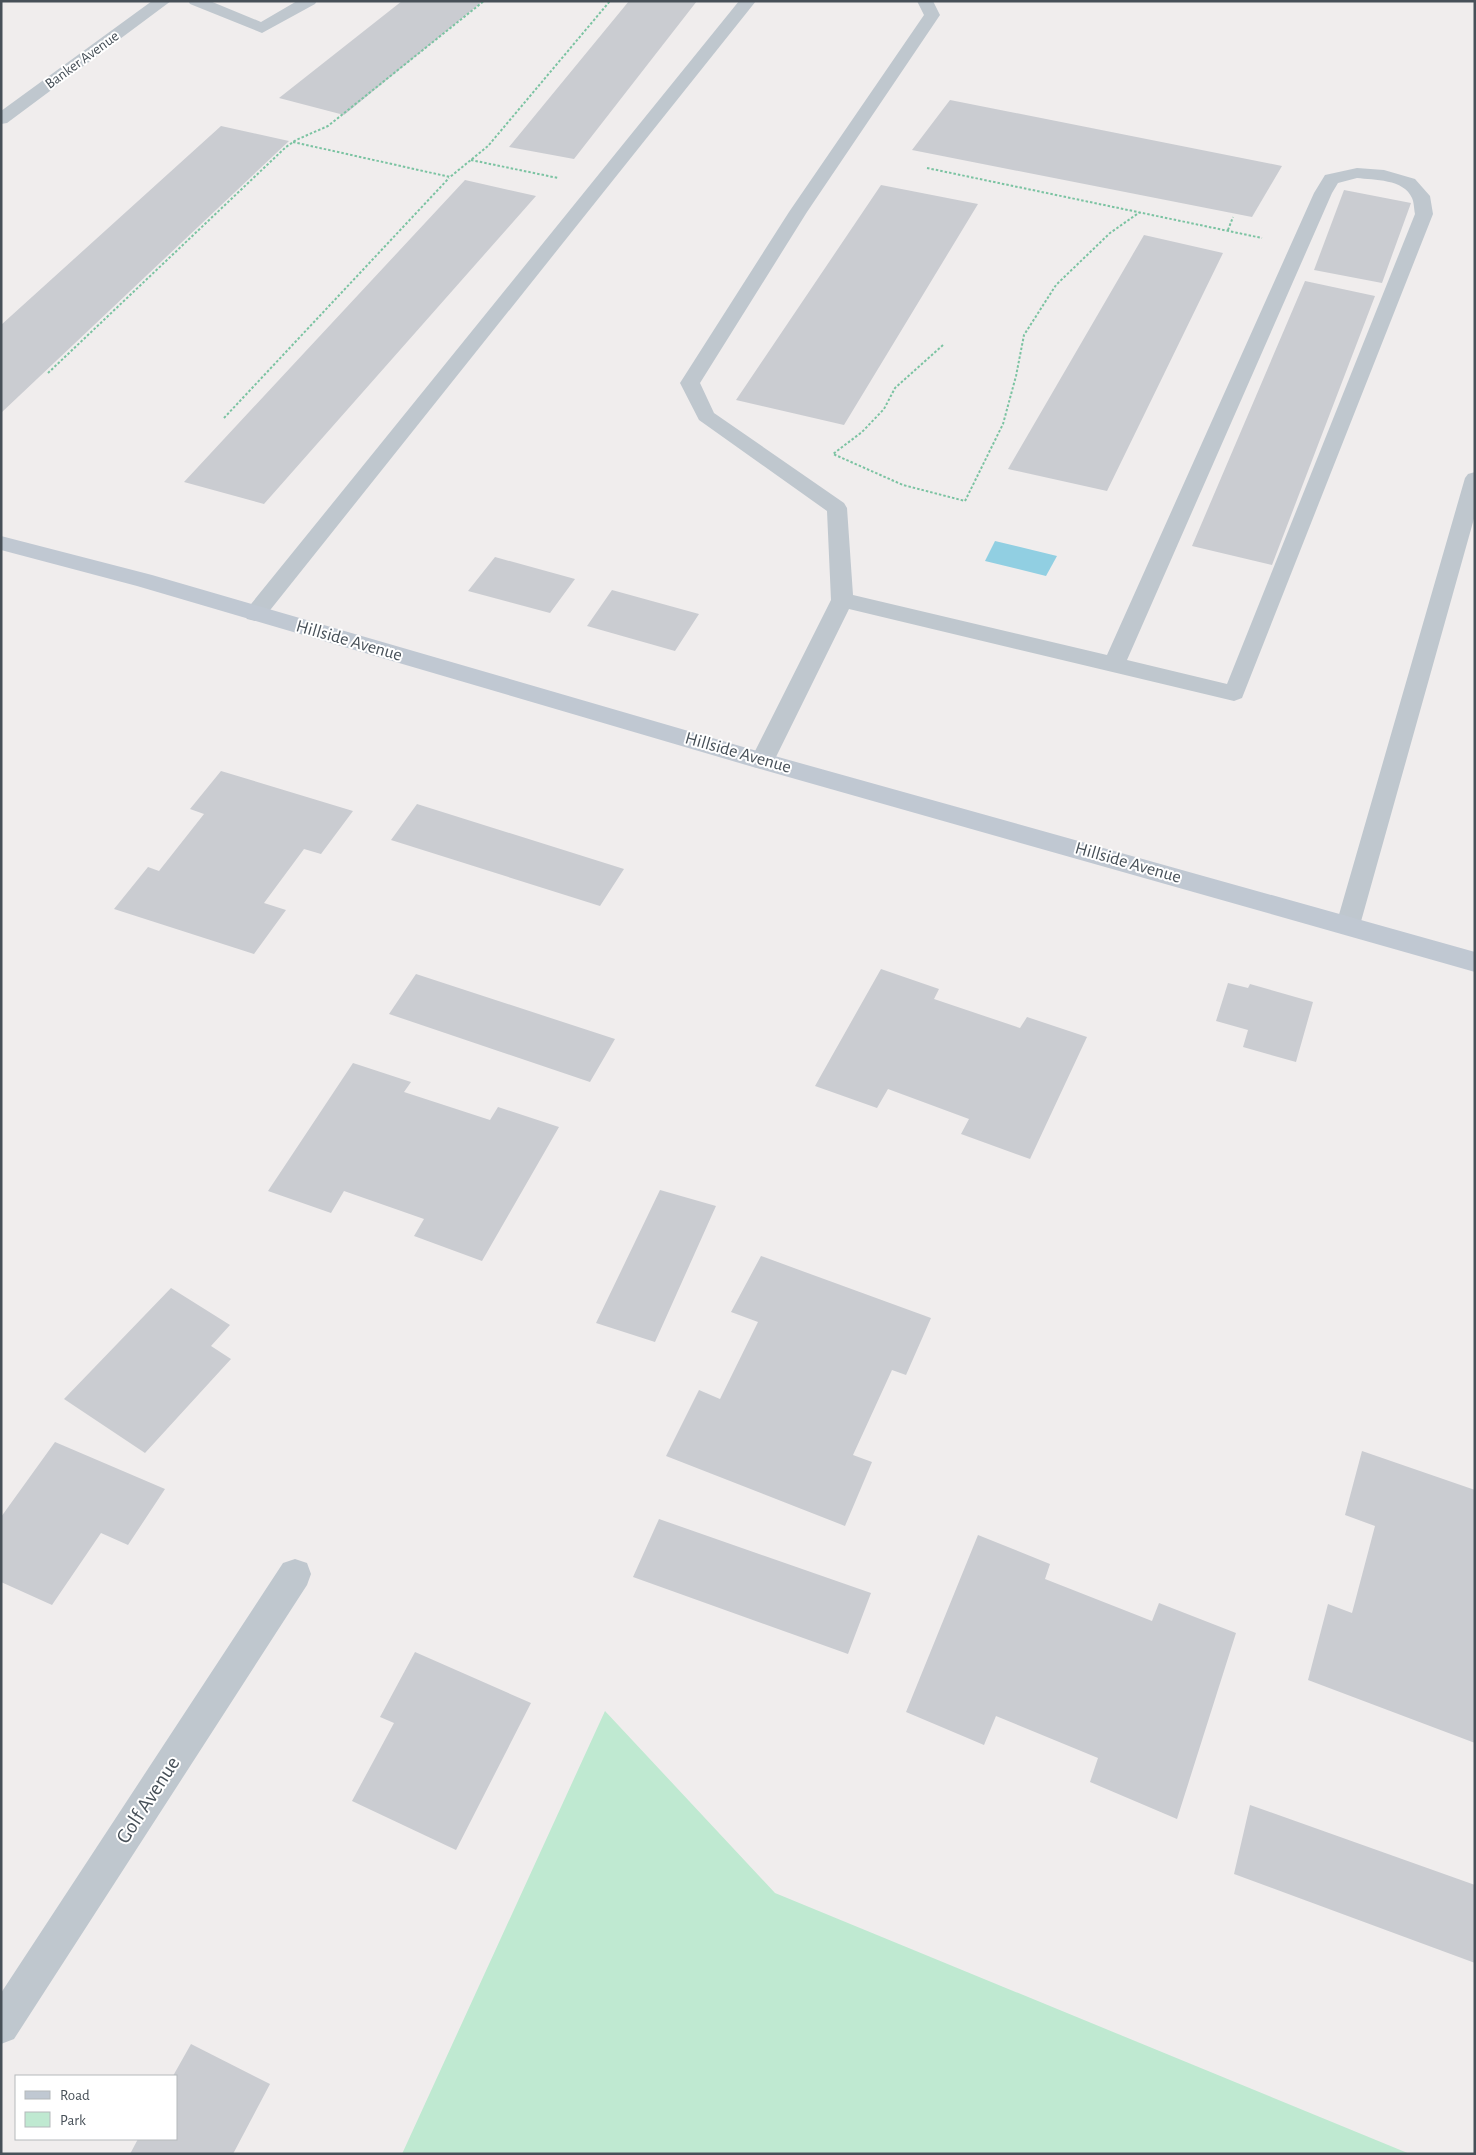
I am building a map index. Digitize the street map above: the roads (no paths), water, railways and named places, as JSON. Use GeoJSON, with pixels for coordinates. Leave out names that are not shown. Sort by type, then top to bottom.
{"type":"FeatureCollection","features":[{"type":"Feature","properties":{"kind":"street","name":"Banker Avenue"},"geometry":{"type":"LineString","coordinates":[[1,119],[163,1]]}},
{"type":"Feature","properties":{"kind":"street","name":"Hillside Avenue"},"geometry":{"type":"LineString","coordinates":[[1,543],[144,580],[762,761],[1475,962]]}},
{"type":"Feature","properties":{"kind":"street","name":"Golf Avenue"},"geometry":{"type":"LineString","coordinates":[[1,2026],[295,1574]]}},
{"type":"Feature","properties":{"kind":"lane"},"geometry":{"type":"LineString","coordinates":[[196,1],[262,28],[309,1]]}},
{"type":"Feature","properties":{"kind":"lane"},"geometry":{"type":"LineString","coordinates":[[255,614],[748,1]]}},
{"type":"Feature","properties":{"kind":"lane"},"geometry":{"type":"LineString","coordinates":[[762,761],[842,600],[837,508],[706,416],[690,383],[798,212],[932,14],[925,1]]}},
{"type":"Feature","properties":{"kind":"lane"},"geometry":{"type":"LineString","coordinates":[[842,600],[1234,693],[1424,214],[1422,196],[1409,183],[1384,175],[1357,173],[1331,179],[1114,664]]}},
{"type":"Feature","properties":{"kind":"lane"},"geometry":{"type":"LineString","coordinates":[[1348,925],[1475,478]]}},
{"type":"Feature","properties":{"kind":"water"},"geometry":{"type":"Polygon","coordinates":[[[995,541],[1057,556],[1046,576],[985,561],[995,541]]]}}]}
